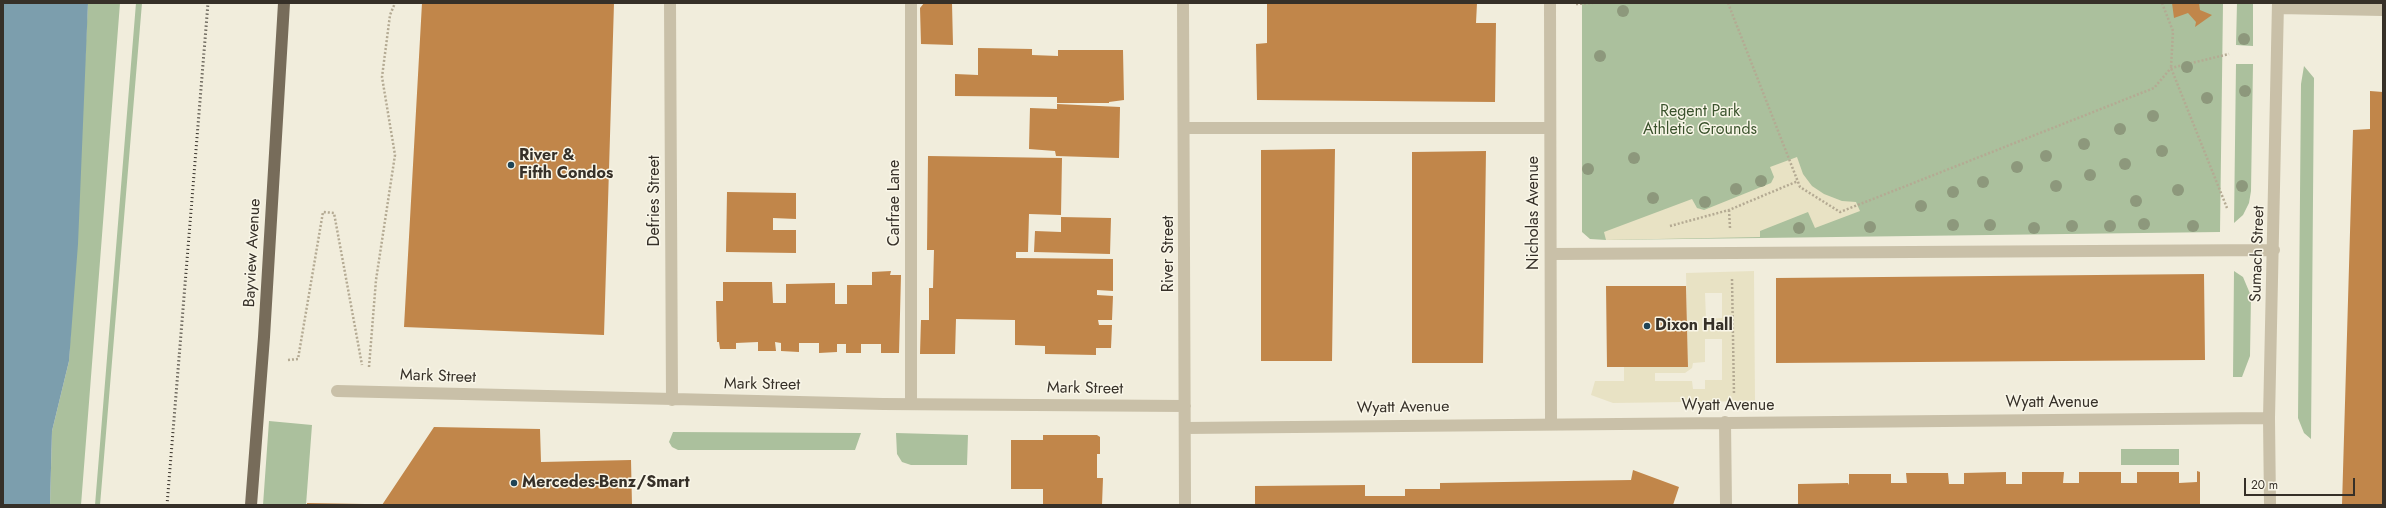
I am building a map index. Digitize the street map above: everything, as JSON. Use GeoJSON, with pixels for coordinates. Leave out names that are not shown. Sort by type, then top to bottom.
{"type":"FeatureCollection","features":[{"type":"Feature","properties":{"kind":"main road","name":"Bayview Avenue"},"geometry":{"type":"LineString","coordinates":[[251,505],[262,363],[284,3]]}},
{"type":"Feature","properties":{"kind":"street","name":"Defries Street"},"geometry":{"type":"LineString","coordinates":[[670,3],[672,400]]}},
{"type":"Feature","properties":{"kind":"street","name":"Carfrae Lane"},"geometry":{"type":"LineString","coordinates":[[911,3],[911,403]]}},
{"type":"Feature","properties":{"kind":"street","name":"River Street"},"geometry":{"type":"LineString","coordinates":[[1183,3],[1186,428],[1185,505]]}},
{"type":"Feature","properties":{"kind":"street","name":"Nicholas Avenue"},"geometry":{"type":"LineString","coordinates":[[1550,3],[1551,422]]}},
{"type":"Feature","properties":{"kind":"street"},"geometry":{"type":"LineString","coordinates":[[2278,6],[2383,10]]}},
{"type":"Feature","properties":{"kind":"street","name":"Sumach Street"},"geometry":{"type":"LineString","coordinates":[[2270,505],[2269,418],[2274,250],[2278,6]]}},
{"type":"Feature","properties":{"kind":"street"},"geometry":{"type":"LineString","coordinates":[[1184,128],[1550,128]]}},
{"type":"Feature","properties":{"kind":"street"},"geometry":{"type":"LineString","coordinates":[[1550,254],[1626,255],[2274,250]]}},
{"type":"Feature","properties":{"kind":"street","name":"Mark Street"},"geometry":{"type":"LineString","coordinates":[[337,391],[672,400],[1185,406]]}},
{"type":"Feature","properties":{"kind":"street","name":"Wyatt Avenue"},"geometry":{"type":"LineString","coordinates":[[1186,428],[1551,422],[2269,418]]}},
{"type":"Feature","properties":{"kind":"street"},"geometry":{"type":"LineString","coordinates":[[1725,422],[1726,505]]}},
{"type":"Feature","properties":{"kind":"path"},"geometry":{"type":"LineString","coordinates":[[367,391],[376,280],[395,155],[382,77],[390,15],[395,3]]}},
{"type":"Feature","properties":{"kind":"path"},"geometry":{"type":"LineString","coordinates":[[1728,3],[1800,187],[1840,212],[2154,88],[2171,68],[2229,54]]}},
{"type":"Feature","properties":{"kind":"path"},"geometry":{"type":"LineString","coordinates":[[2162,3],[2173,32],[2171,68],[2227,208]]}},
{"type":"Feature","properties":{"kind":"path"},"geometry":{"type":"LineString","coordinates":[[1663,228],[1729,210],[1798,181]]}},
{"type":"Feature","properties":{"kind":"path"},"geometry":{"type":"LineString","coordinates":[[1729,210],[1732,253],[1734,395]]}},
{"type":"Feature","properties":{"kind":"path"},"geometry":{"type":"LineString","coordinates":[[262,363],[298,359],[323,212],[334,213],[367,391]]}},
{"type":"Feature","properties":{"kind":"green space"},"geometry":{"type":"Polygon","coordinates":[[[88,3],[120,3],[81,505],[50,505],[52,431],[69,361],[88,3]]]}},
{"type":"Feature","properties":{"kind":"green space"},"geometry":{"type":"Polygon","coordinates":[[[136,3],[142,3],[100,505],[95,505],[136,3]]]}},
{"type":"Feature","properties":{"kind":"green space","name":"Regent Park Athletic Grounds"},"geometry":{"type":"Polygon","coordinates":[[[1582,3],[2223,3],[2220,232],[1590,239],[1582,232],[1582,3]]]}},
{"type":"Feature","properties":{"kind":"green space"},"geometry":{"type":"Polygon","coordinates":[[[2237,3],[2253,3],[2253,46],[2236,45],[2237,3]]]}},
{"type":"Feature","properties":{"kind":"green space"},"geometry":{"type":"Polygon","coordinates":[[[2236,64],[2253,64],[2251,191],[2249,203],[2243,215],[2234,223],[2236,64]]]}},
{"type":"Feature","properties":{"kind":"green space"},"geometry":{"type":"Polygon","coordinates":[[[2304,66],[2314,78],[2311,439],[2304,433],[2298,418],[2301,84],[2304,66]]]}},
{"type":"Feature","properties":{"kind":"green space"},"geometry":{"type":"Polygon","coordinates":[[[2234,271],[2243,277],[2251,296],[2250,356],[2242,377],[2233,377],[2234,271]]]}},
{"type":"Feature","properties":{"kind":"green space"},"geometry":{"type":"Polygon","coordinates":[[[269,421],[312,425],[306,505],[263,505],[269,421]]]}},
{"type":"Feature","properties":{"kind":"green space"},"geometry":{"type":"Polygon","coordinates":[[[673,432],[861,433],[855,450],[678,450],[672,447],[669,442],[673,432]]]}},
{"type":"Feature","properties":{"kind":"green space"},"geometry":{"type":"Polygon","coordinates":[[[896,433],[968,435],[967,465],[911,465],[902,462],[897,454],[896,433]]]}},
{"type":"Feature","properties":{"kind":"green space"},"geometry":{"type":"Polygon","coordinates":[[[2121,449],[2179,449],[2179,465],[2121,465],[2121,449]]]}},
{"type":"Feature","properties":{"kind":"shaded area"},"geometry":{"type":"Polygon","coordinates":[[[1797,157],[1803,174],[1812,186],[1824,194],[1842,201],[1856,202],[1860,211],[1815,228],[1808,212],[1760,231],[1760,237],[1606,240],[1604,232],[1692,199],[1697,208],[1704,210],[1771,183],[1774,177],[1770,167],[1797,157]]]}},
{"type":"Feature","properties":{"kind":"shaded area"},"geometry":{"type":"Polygon","coordinates":[[[1754,271],[1755,401],[1613,403],[1591,395],[1595,381],[1624,381],[1624,366],[1688,366],[1686,273],[1754,271]],[[1705,293],[1706,319],[1722,318],[1722,293],[1705,293]],[[1705,339],[1705,362],[1693,363],[1692,368],[1685,373],[1655,373],[1655,381],[1692,381],[1693,389],[1705,389],[1705,380],[1722,380],[1722,339],[1705,339]]]}},
{"type":"Feature","properties":{"kind":"water"},"geometry":{"type":"Polygon","coordinates":[[[3,3],[88,3],[78,244],[69,361],[52,431],[50,505],[3,505],[3,3]]]}},
{"type":"Feature","properties":{"kind":"building","name":"River & Fifth Condos"},"geometry":{"type":"Polygon","coordinates":[[[422,3],[614,3],[604,335],[404,327],[422,3]]]}},
{"type":"Feature","properties":{"kind":"building"},"geometry":{"type":"Polygon","coordinates":[[[924,3],[952,3],[953,45],[921,44],[920,8],[924,3]]]}},
{"type":"Feature","properties":{"kind":"building"},"geometry":{"type":"Polygon","coordinates":[[[1267,3],[1477,3],[1476,23],[1496,23],[1495,102],[1257,100],[1256,44],[1267,43],[1267,3]]]}},
{"type":"Feature","properties":{"kind":"building"},"geometry":{"type":"Polygon","coordinates":[[[2172,3],[2199,3],[2200,10],[2212,15],[2195,27],[2196,22],[2188,13],[2174,18],[2172,3]]]}},
{"type":"Feature","properties":{"kind":"building"},"geometry":{"type":"Polygon","coordinates":[[[978,48],[1032,49],[1032,55],[1058,56],[1058,50],[1123,50],[1124,100],[1109,103],[1057,103],[1057,97],[955,96],[955,74],[978,75],[978,48]]]}},
{"type":"Feature","properties":{"kind":"building"},"geometry":{"type":"Polygon","coordinates":[[[2370,91],[2383,92],[2383,505],[2342,505],[2353,130],[2370,129],[2370,91]]]}},
{"type":"Feature","properties":{"kind":"building"},"geometry":{"type":"Polygon","coordinates":[[[1057,104],[1120,107],[1119,158],[1056,156],[1055,151],[1029,149],[1030,108],[1057,109],[1057,104]]]}},
{"type":"Feature","properties":{"kind":"building"},"geometry":{"type":"Polygon","coordinates":[[[1335,149],[1332,361],[1261,361],[1261,150],[1335,149]]]}},
{"type":"Feature","properties":{"kind":"building"},"geometry":{"type":"Polygon","coordinates":[[[1486,151],[1483,363],[1412,363],[1412,152],[1486,151]]]}},
{"type":"Feature","properties":{"kind":"building"},"geometry":{"type":"Polygon","coordinates":[[[928,156],[1062,158],[1061,215],[1029,214],[1028,252],[1016,252],[1016,258],[1113,259],[1113,291],[1097,290],[1097,295],[1113,296],[1112,320],[1098,320],[1099,325],[1112,325],[1111,348],[1096,348],[1096,355],[1045,354],[1045,346],[1015,345],[1015,320],[956,319],[955,354],[920,354],[921,320],[929,320],[929,288],[933,288],[934,250],[927,250],[928,156]]]}},
{"type":"Feature","properties":{"kind":"building"},"geometry":{"type":"Polygon","coordinates":[[[727,192],[796,193],[796,219],[773,218],[773,230],[796,230],[796,253],[726,252],[727,192]]]}},
{"type":"Feature","properties":{"kind":"building"},"geometry":{"type":"Polygon","coordinates":[[[1061,217],[1111,218],[1110,254],[1034,252],[1035,231],[1061,232],[1061,217]]]}},
{"type":"Feature","properties":{"kind":"building"},"geometry":{"type":"Polygon","coordinates":[[[891,271],[890,275],[901,275],[899,353],[881,353],[881,344],[861,344],[861,353],[846,353],[846,344],[837,344],[837,352],[819,353],[819,343],[799,343],[799,352],[781,351],[781,343],[775,342],[776,351],[758,351],[758,342],[736,343],[736,349],[720,349],[719,342],[717,342],[716,301],[723,301],[723,282],[772,282],[773,303],[786,303],[786,284],[835,283],[835,304],[847,304],[847,285],[872,285],[872,272],[891,271]]]}},
{"type":"Feature","properties":{"kind":"building"},"geometry":{"type":"Polygon","coordinates":[[[2204,274],[2205,360],[1776,363],[1776,278],[2204,274]]]}},
{"type":"Feature","properties":{"kind":"building","name":"Dixon Hall"},"geometry":{"type":"Polygon","coordinates":[[[1606,286],[1686,286],[1688,367],[1607,367],[1606,286]]]}},
{"type":"Feature","properties":{"kind":"building","name":"Mercedes-Benz/Smart"},"geometry":{"type":"Polygon","coordinates":[[[434,427],[540,429],[541,462],[631,460],[632,505],[382,505],[434,427]]]}},
{"type":"Feature","properties":{"kind":"building"},"geometry":{"type":"Polygon","coordinates":[[[1043,435],[1097,435],[1100,437],[1100,454],[1097,454],[1097,478],[1103,478],[1102,505],[1043,505],[1043,489],[1011,489],[1011,440],[1043,440],[1043,435]]]}},
{"type":"Feature","properties":{"kind":"building"},"geometry":{"type":"Polygon","coordinates":[[[1633,470],[1679,487],[1673,505],[1255,505],[1255,486],[1365,485],[1365,496],[1405,496],[1405,489],[1440,489],[1440,483],[1631,480],[1633,470]]]}},
{"type":"Feature","properties":{"kind":"building"},"geometry":{"type":"Polygon","coordinates":[[[2197,471],[2200,472],[2200,505],[1798,505],[1798,484],[1848,483],[1849,485],[1849,474],[1891,474],[1891,483],[1907,483],[1906,473],[1948,473],[1949,484],[1964,484],[1964,473],[2006,472],[2006,484],[2022,484],[2022,472],[2064,472],[2063,483],[2079,483],[2079,472],[2121,472],[2121,483],[2137,483],[2137,472],[2179,472],[2179,483],[2197,482],[2197,471]]]}},
{"type":"Feature","properties":{"kind":"building"},"geometry":{"type":"Polygon","coordinates":[[[307,503],[365,504],[365,505],[307,505],[307,503]]]}},
{"type":"Feature","properties":{"kind":"railway"},"geometry":{"type":"LineString","coordinates":[[167,505],[208,3]]}},
{"type":"Feature","properties":{"kind":"place","name":"River & Fifth Condos"},"geometry":{"type":"Point","coordinates":[511,165]}},
{"type":"Feature","properties":{"kind":"place","name":"Dixon Hall"},"geometry":{"type":"Point","coordinates":[1647,326]}},
{"type":"Feature","properties":{"kind":"place","name":"Mercedes-Benz/Smart"},"geometry":{"type":"Point","coordinates":[514,483]}}]}
